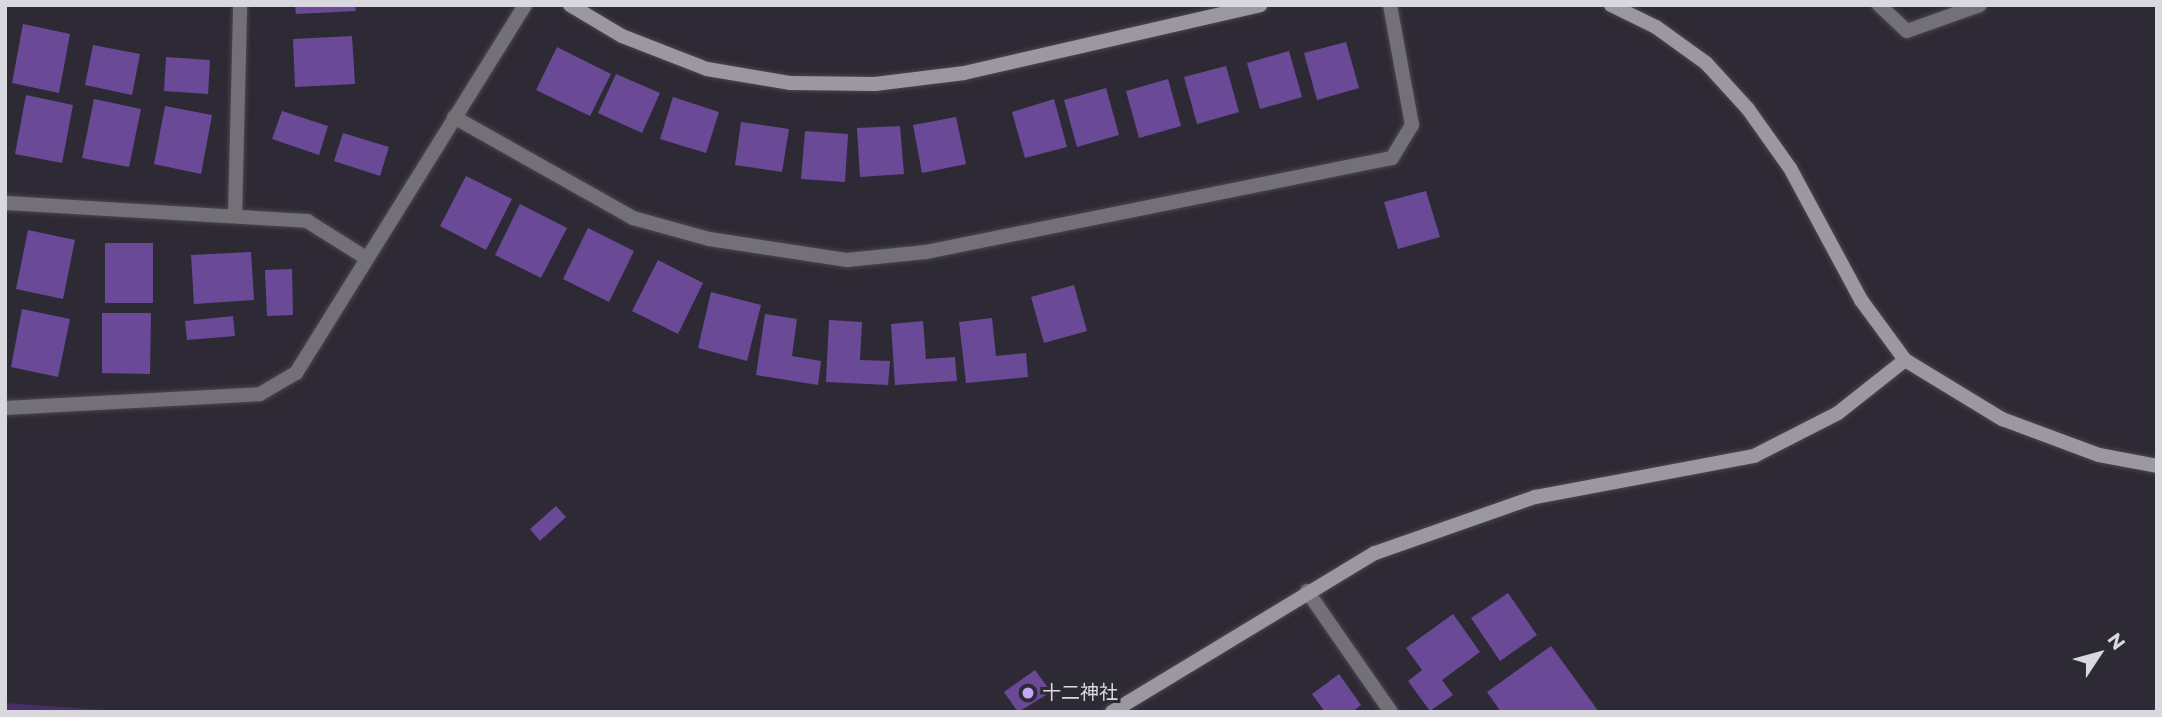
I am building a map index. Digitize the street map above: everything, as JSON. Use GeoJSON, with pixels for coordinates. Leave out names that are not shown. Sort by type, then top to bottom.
{"type":"FeatureCollection","features":[{"type":"Feature","properties":{"kind":"street"},"geometry":{"type":"LineString","coordinates":[[235,216],[240,5]]}},
{"type":"Feature","properties":{"kind":"street"},"geometry":{"type":"LineString","coordinates":[[5,408],[260,394],[296,373],[524,5]]}},
{"type":"Feature","properties":{"kind":"street"},"geometry":{"type":"LineString","coordinates":[[570,5],[622,36],[707,69],[791,83],[875,84],[964,73],[1260,5]]}},
{"type":"Feature","properties":{"kind":"street"},"geometry":{"type":"LineString","coordinates":[[454,117],[633,218],[709,239],[847,260],[926,252],[996,242],[1392,158],[1412,125],[1390,5]]}},
{"type":"Feature","properties":{"kind":"street"},"geometry":{"type":"LineString","coordinates":[[1611,5],[1656,27],[1706,63],[1748,109],[1790,168],[1861,300],[1905,360],[2002,419],[2099,455],[2157,466]]}},
{"type":"Feature","properties":{"kind":"street"},"geometry":{"type":"LineString","coordinates":[[1880,5],[1907,32],[1980,5]]}},
{"type":"Feature","properties":{"kind":"street"},"geometry":{"type":"LineString","coordinates":[[5,203],[307,221],[366,258]]}},
{"type":"Feature","properties":{"kind":"street"},"geometry":{"type":"LineString","coordinates":[[1112,712],[1307,591],[1375,553],[1510,504],[1754,456],[1838,413],[1905,360]]}},
{"type":"Feature","properties":{"kind":"street"},"geometry":{"type":"LineString","coordinates":[[1307,591],[1391,712]]}},
{"type":"Feature","properties":{"kind":"shaded area"},"geometry":{"type":"Polygon","coordinates":[[[5,703],[133,712],[5,712],[5,703]]]}},
{"type":"Feature","properties":{"kind":"building"},"geometry":{"type":"Polygon","coordinates":[[[295,5],[355,5],[356,11],[296,14],[295,5]]]}},
{"type":"Feature","properties":{"kind":"building"},"geometry":{"type":"Polygon","coordinates":[[[23,24],[70,34],[59,93],[12,83],[23,24]]]}},
{"type":"Feature","properties":{"kind":"building"},"geometry":{"type":"Polygon","coordinates":[[[352,36],[355,84],[295,87],[293,39],[352,36]]]}},
{"type":"Feature","properties":{"kind":"building"},"geometry":{"type":"Polygon","coordinates":[[[1346,42],[1359,88],[1317,100],[1304,53],[1346,42]]]}},
{"type":"Feature","properties":{"kind":"building"},"geometry":{"type":"Polygon","coordinates":[[[93,45],[140,54],[132,95],[85,85],[93,45]]]}},
{"type":"Feature","properties":{"kind":"building"},"geometry":{"type":"Polygon","coordinates":[[[557,47],[611,74],[590,116],[536,90],[557,47]]]}},
{"type":"Feature","properties":{"kind":"building"},"geometry":{"type":"Polygon","coordinates":[[[1289,51],[1302,97],[1260,109],[1247,63],[1289,51]]]}},
{"type":"Feature","properties":{"kind":"building"},"geometry":{"type":"Polygon","coordinates":[[[166,57],[210,60],[208,94],[164,91],[166,57]]]}},
{"type":"Feature","properties":{"kind":"building"},"geometry":{"type":"Polygon","coordinates":[[[1226,66],[1239,112],[1197,124],[1184,77],[1226,66]]]}},
{"type":"Feature","properties":{"kind":"building"},"geometry":{"type":"Polygon","coordinates":[[[616,74],[660,93],[642,133],[598,113],[616,74]]]}},
{"type":"Feature","properties":{"kind":"building"},"geometry":{"type":"Polygon","coordinates":[[[1168,79],[1181,126],[1139,138],[1126,91],[1168,79]]]}},
{"type":"Feature","properties":{"kind":"building"},"geometry":{"type":"Polygon","coordinates":[[[1106,88],[1119,135],[1077,147],[1064,100],[1106,88]]]}},
{"type":"Feature","properties":{"kind":"building"},"geometry":{"type":"Polygon","coordinates":[[[26,95],[73,105],[62,163],[15,154],[26,95]]]}},
{"type":"Feature","properties":{"kind":"building"},"geometry":{"type":"Polygon","coordinates":[[[673,97],[719,112],[706,153],[660,139],[673,97]]]}},
{"type":"Feature","properties":{"kind":"building"},"geometry":{"type":"Polygon","coordinates":[[[94,99],[141,109],[129,167],[82,158],[94,99]]]}},
{"type":"Feature","properties":{"kind":"building"},"geometry":{"type":"Polygon","coordinates":[[[1054,99],[1067,147],[1025,158],[1012,112],[1054,99]]]}},
{"type":"Feature","properties":{"kind":"building"},"geometry":{"type":"Polygon","coordinates":[[[165,106],[212,115],[201,174],[154,164],[165,106]]]}},
{"type":"Feature","properties":{"kind":"building"},"geometry":{"type":"Polygon","coordinates":[[[282,111],[328,126],[319,155],[272,139],[282,111]]]}},
{"type":"Feature","properties":{"kind":"building"},"geometry":{"type":"Polygon","coordinates":[[[956,117],[966,164],[922,173],[913,125],[956,117]]]}},
{"type":"Feature","properties":{"kind":"building"},"geometry":{"type":"Polygon","coordinates":[[[741,122],[789,129],[782,172],[735,165],[741,122]]]}},
{"type":"Feature","properties":{"kind":"building"},"geometry":{"type":"Polygon","coordinates":[[[900,126],[904,174],[860,177],[857,128],[900,126]]]}},
{"type":"Feature","properties":{"kind":"building"},"geometry":{"type":"Polygon","coordinates":[[[805,131],[848,134],[845,182],[801,179],[805,131]]]}},
{"type":"Feature","properties":{"kind":"building"},"geometry":{"type":"Polygon","coordinates":[[[343,133],[389,147],[380,176],[334,161],[343,133]]]}},
{"type":"Feature","properties":{"kind":"building"},"geometry":{"type":"Polygon","coordinates":[[[466,176],[512,199],[486,250],[440,226],[466,176]]]}},
{"type":"Feature","properties":{"kind":"building"},"geometry":{"type":"Polygon","coordinates":[[[1426,191],[1440,237],[1398,249],[1384,202],[1426,191]]]}},
{"type":"Feature","properties":{"kind":"building"},"geometry":{"type":"Polygon","coordinates":[[[520,204],[567,228],[541,278],[495,255],[520,204]]]}},
{"type":"Feature","properties":{"kind":"building"},"geometry":{"type":"Polygon","coordinates":[[[588,228],[634,251],[609,302],[563,279],[588,228]]]}},
{"type":"Feature","properties":{"kind":"building"},"geometry":{"type":"Polygon","coordinates":[[[28,230],[75,240],[63,299],[16,289],[28,230]]]}},
{"type":"Feature","properties":{"kind":"building"},"geometry":{"type":"Polygon","coordinates":[[[105,243],[153,243],[153,303],[105,303],[105,243]]]}},
{"type":"Feature","properties":{"kind":"building"},"geometry":{"type":"Polygon","coordinates":[[[251,252],[254,300],[194,304],[191,255],[251,252]]]}},
{"type":"Feature","properties":{"kind":"building"},"geometry":{"type":"Polygon","coordinates":[[[658,260],[703,283],[678,334],[632,311],[658,260]]]}},
{"type":"Feature","properties":{"kind":"building"},"geometry":{"type":"Polygon","coordinates":[[[292,269],[293,315],[267,316],[265,270],[292,269]]]}},
{"type":"Feature","properties":{"kind":"building"},"geometry":{"type":"Polygon","coordinates":[[[1074,285],[1087,331],[1044,343],[1031,297],[1074,285]]]}},
{"type":"Feature","properties":{"kind":"building"},"geometry":{"type":"Polygon","coordinates":[[[711,292],[761,305],[747,361],[698,348],[711,292]]]}},
{"type":"Feature","properties":{"kind":"building"},"geometry":{"type":"Polygon","coordinates":[[[22,309],[70,319],[58,377],[11,367],[22,309]]]}},
{"type":"Feature","properties":{"kind":"building"},"geometry":{"type":"Polygon","coordinates":[[[102,313],[151,313],[150,374],[102,373],[102,313]]]}},
{"type":"Feature","properties":{"kind":"building"},"geometry":{"type":"Polygon","coordinates":[[[765,314],[797,319],[792,356],[821,361],[818,385],[756,375],[765,314]]]}},
{"type":"Feature","properties":{"kind":"building"},"geometry":{"type":"Polygon","coordinates":[[[233,316],[235,336],[187,340],[185,321],[233,316]]]}},
{"type":"Feature","properties":{"kind":"building"},"geometry":{"type":"Polygon","coordinates":[[[992,318],[996,356],[1026,353],[1028,377],[966,383],[959,322],[992,318]]]}},
{"type":"Feature","properties":{"kind":"building"},"geometry":{"type":"Polygon","coordinates":[[[829,320],[862,322],[860,360],[890,361],[888,385],[826,382],[829,320]]]}},
{"type":"Feature","properties":{"kind":"building"},"geometry":{"type":"Polygon","coordinates":[[[923,321],[926,359],[955,357],[957,381],[895,385],[891,324],[923,321]]]}},
{"type":"Feature","properties":{"kind":"building"},"geometry":{"type":"Polygon","coordinates":[[[556,506],[566,517],[540,541],[530,529],[556,506]]]}},
{"type":"Feature","properties":{"kind":"building"},"geometry":{"type":"Polygon","coordinates":[[[1508,593],[1537,635],[1500,661],[1471,618],[1508,593]]]}},
{"type":"Feature","properties":{"kind":"building"},"geometry":{"type":"Polygon","coordinates":[[[1453,614],[1480,652],[1442,680],[1453,695],[1430,711],[1408,681],[1422,670],[1406,648],[1453,614]]]}},
{"type":"Feature","properties":{"kind":"building"},"geometry":{"type":"Polygon","coordinates":[[[1551,646],[1599,712],[1501,712],[1487,692],[1551,646]]]}},
{"type":"Feature","properties":{"kind":"building"},"geometry":{"type":"Polygon","coordinates":[[[1035,670],[1051,692],[1018,712],[1004,692],[1035,670]]]}},
{"type":"Feature","properties":{"kind":"building"},"geometry":{"type":"Polygon","coordinates":[[[1339,674],[1361,705],[1352,712],[1325,712],[1312,694],[1339,674]]]}},
{"type":"Feature","properties":{"kind":"place","name":"十二神社"},"geometry":{"type":"Point","coordinates":[1028,693]}}]}
